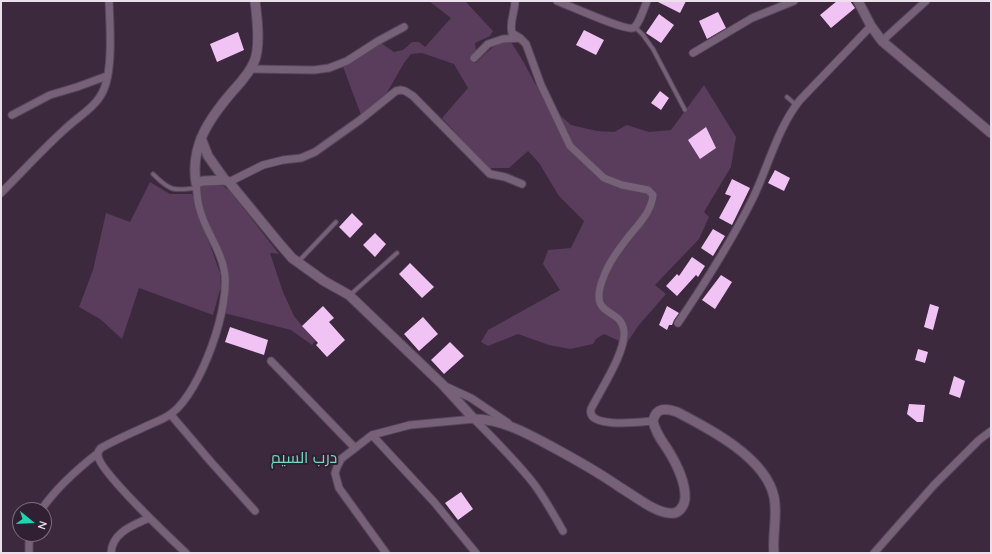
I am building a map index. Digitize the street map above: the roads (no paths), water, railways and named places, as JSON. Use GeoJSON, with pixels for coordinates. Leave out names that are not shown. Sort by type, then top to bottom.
{"type":"FeatureCollection","features":[{"type":"Feature","properties":{"kind":"street"},"geometry":{"type":"LineString","coordinates":[[1,193],[45,148],[98,100],[107,76],[110,36],[109,1]]}},
{"type":"Feature","properties":{"kind":"street"},"geometry":{"type":"LineString","coordinates":[[514,1],[511,29],[512,33],[526,44],[541,85],[570,146],[604,178],[648,190],[653,195],[652,202],[648,210],[636,229],[622,244],[602,281],[598,299],[603,309],[619,318],[624,329],[624,340],[619,355],[590,413],[596,420],[614,423],[628,424],[653,421]]}},
{"type":"Feature","properties":{"kind":"street"},"geometry":{"type":"LineString","coordinates":[[557,1],[617,26],[628,29],[635,27],[638,24],[647,1]]}},
{"type":"Feature","properties":{"kind":"street"},"geometry":{"type":"LineString","coordinates":[[693,53],[752,18],[794,1]]}},
{"type":"Feature","properties":{"kind":"street"},"geometry":{"type":"LineString","coordinates":[[858,1],[871,26],[882,41],[991,133]]}},
{"type":"Feature","properties":{"kind":"street"},"geometry":{"type":"LineString","coordinates":[[882,41],[926,1]]}},
{"type":"Feature","properties":{"kind":"street"},"geometry":{"type":"LineString","coordinates":[[46,502],[64,482],[98,453],[105,445],[171,415],[178,409],[197,378],[216,334],[226,288],[224,268],[200,211],[195,176],[196,162],[198,146],[201,138],[218,110],[251,69],[255,61],[257,34],[256,3]]}},
{"type":"Feature","properties":{"kind":"street"},"geometry":{"type":"LineString","coordinates":[[678,323],[734,234],[753,197],[786,120],[796,105],[871,26]]}},
{"type":"Feature","properties":{"kind":"street"},"geometry":{"type":"LineString","coordinates":[[251,69],[314,70],[329,68],[347,61],[404,27]]}},
{"type":"Feature","properties":{"kind":"street"},"geometry":{"type":"LineString","coordinates":[[474,58],[488,44],[503,39],[520,38]]}},
{"type":"Feature","properties":{"kind":"street"},"geometry":{"type":"LineString","coordinates":[[12,115],[50,94],[107,76]]}},
{"type":"Feature","properties":{"kind":"street"},"geometry":{"type":"LineString","coordinates":[[196,185],[203,181],[227,181],[263,165],[283,160],[301,158],[315,152],[360,120],[389,95],[401,90],[413,96],[490,174],[505,177],[522,184]]}},
{"type":"Feature","properties":{"kind":"street"},"geometry":{"type":"LineString","coordinates":[[201,138],[208,156],[279,243],[298,262],[324,281],[349,295],[442,384],[535,485],[547,502],[563,532]]}},
{"type":"Feature","properties":{"kind":"street"},"geometry":{"type":"LineString","coordinates":[[271,361],[355,448]]}},
{"type":"Feature","properties":{"kind":"street"},"geometry":{"type":"LineString","coordinates":[[442,384],[471,398],[514,428]]}},
{"type":"Feature","properties":{"kind":"street"},"geometry":{"type":"LineString","coordinates":[[386,553],[345,498],[336,480],[335,473],[337,466],[342,459],[372,435],[410,425],[474,419],[494,421],[532,436],[584,464],[644,502],[669,514],[680,510],[685,500],[683,484],[674,460],[657,432],[653,421],[656,412],[666,409],[677,412],[731,443],[750,458],[768,481],[774,497],[776,520],[774,553]]}},
{"type":"Feature","properties":{"kind":"street"},"geometry":{"type":"LineString","coordinates":[[171,415],[255,511]]}},
{"type":"Feature","properties":{"kind":"street"},"geometry":{"type":"LineString","coordinates":[[874,553],[939,480],[979,440],[991,431]]}},
{"type":"Feature","properties":{"kind":"street"},"geometry":{"type":"LineString","coordinates":[[372,435],[434,502],[476,553]]}},
{"type":"Feature","properties":{"kind":"street"},"geometry":{"type":"LineString","coordinates":[[98,453],[100,461],[110,475],[149,518],[186,553]]}},
{"type":"Feature","properties":{"kind":"street"},"geometry":{"type":"LineString","coordinates":[[111,553],[113,544],[122,532],[149,518]]}},
{"type":"Feature","properties":{"kind":"street"},"geometry":{"type":"LineString","coordinates":[[29,553],[30,542]]}},
{"type":"Feature","properties":{"kind":"lane"},"geometry":{"type":"LineString","coordinates":[[635,27],[653,49],[685,110]]}},
{"type":"Feature","properties":{"kind":"lane"},"geometry":{"type":"LineString","coordinates":[[787,98],[796,105]]}},
{"type":"Feature","properties":{"kind":"lane"},"geometry":{"type":"LineString","coordinates":[[153,174],[162,184],[173,190],[196,185]]}},
{"type":"Feature","properties":{"kind":"lane"},"geometry":{"type":"LineString","coordinates":[[298,262],[336,222]]}},
{"type":"Feature","properties":{"kind":"lane"},"geometry":{"type":"LineString","coordinates":[[349,295],[397,253]]}},
{"type":"Feature","properties":{"kind":"district","name":"درب السيم"},"geometry":{"type":"Point","coordinates":[304,458]}}]}
